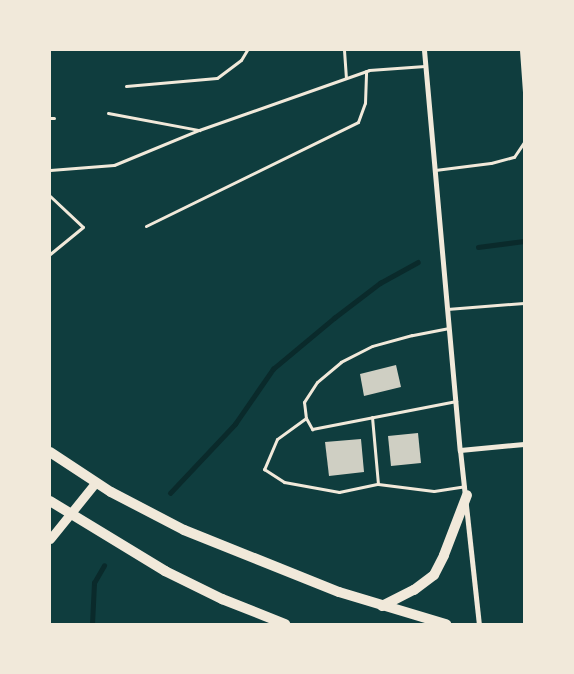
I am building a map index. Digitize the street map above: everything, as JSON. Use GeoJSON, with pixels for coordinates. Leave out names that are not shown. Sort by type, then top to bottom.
{"type":"FeatureCollection","features":[{"type":"Feature","properties":{"kind":"main road"},"geometry":{"type":"LineString","coordinates":[[50,452],[96,482],[184,530],[267,565],[382,606],[446,624]]}},
{"type":"Feature","properties":{"kind":"main road"},"geometry":{"type":"LineString","coordinates":[[382,606],[414,590],[434,576],[444,555],[466,491]]}},
{"type":"Feature","properties":{"kind":"main road"},"geometry":{"type":"LineString","coordinates":[[50,501],[165,572],[222,600],[286,624]]}},
{"type":"Feature","properties":{"kind":"street"},"geometry":{"type":"LineString","coordinates":[[424,50],[460,450],[466,491],[479,624]]}},
{"type":"Feature","properties":{"kind":"street"},"geometry":{"type":"LineString","coordinates":[[460,450],[524,444]]}},
{"type":"Feature","properties":{"kind":"street"},"geometry":{"type":"LineString","coordinates":[[50,538],[96,482]]}},
{"type":"Feature","properties":{"kind":"lane"},"geometry":{"type":"LineString","coordinates":[[126,86],[217,78],[242,60],[247,50]]}},
{"type":"Feature","properties":{"kind":"lane"},"geometry":{"type":"LineString","coordinates":[[344,50],[346,78]]}},
{"type":"Feature","properties":{"kind":"lane"},"geometry":{"type":"LineString","coordinates":[[520,50],[524,92]]}},
{"type":"Feature","properties":{"kind":"lane"},"geometry":{"type":"LineString","coordinates":[[50,170],[114,165],[199,130],[366,71],[426,66]]}},
{"type":"Feature","properties":{"kind":"lane"},"geometry":{"type":"LineString","coordinates":[[146,226],[358,122],[365,103],[366,71]]}},
{"type":"Feature","properties":{"kind":"lane"},"geometry":{"type":"LineString","coordinates":[[108,114],[199,130]]}},
{"type":"Feature","properties":{"kind":"lane"},"geometry":{"type":"LineString","coordinates":[[435,170],[491,163],[514,157],[524,142]]}},
{"type":"Feature","properties":{"kind":"lane"},"geometry":{"type":"LineString","coordinates":[[50,196],[83,226],[50,254]]}},
{"type":"Feature","properties":{"kind":"lane"},"geometry":{"type":"LineString","coordinates":[[447,310],[524,303]]}},
{"type":"Feature","properties":{"kind":"lane"},"geometry":{"type":"LineString","coordinates":[[449,328],[412,335],[372,346],[341,362],[316,382],[304,402],[306,418],[312,429],[456,401]]}},
{"type":"Feature","properties":{"kind":"lane"},"geometry":{"type":"LineString","coordinates":[[306,418],[277,439],[264,469],[284,482],[339,492],[378,484],[434,491],[466,491]]}},
{"type":"Feature","properties":{"kind":"lane"},"geometry":{"type":"LineString","coordinates":[[372,418],[378,484]]}},
{"type":"Feature","properties":{"kind":"building"},"geometry":{"type":"Polygon","coordinates":[[[396,365],[401,387],[364,396],[360,374],[396,365]]]}},
{"type":"Feature","properties":{"kind":"building"},"geometry":{"type":"Polygon","coordinates":[[[418,433],[421,463],[391,466],[388,436],[418,433]]]}},
{"type":"Feature","properties":{"kind":"building"},"geometry":{"type":"Polygon","coordinates":[[[361,439],[364,472],[329,476],[325,442],[361,439]]]}},
{"type":"Feature","properties":{"kind":"waterway"},"geometry":{"type":"LineString","coordinates":[[478,247],[524,241]]}},
{"type":"Feature","properties":{"kind":"waterway"},"geometry":{"type":"LineString","coordinates":[[170,493],[235,424],[273,369],[334,318],[380,283],[418,262]]}},
{"type":"Feature","properties":{"kind":"waterway"},"geometry":{"type":"LineString","coordinates":[[92,624],[94,583],[104,566]]}}]}
